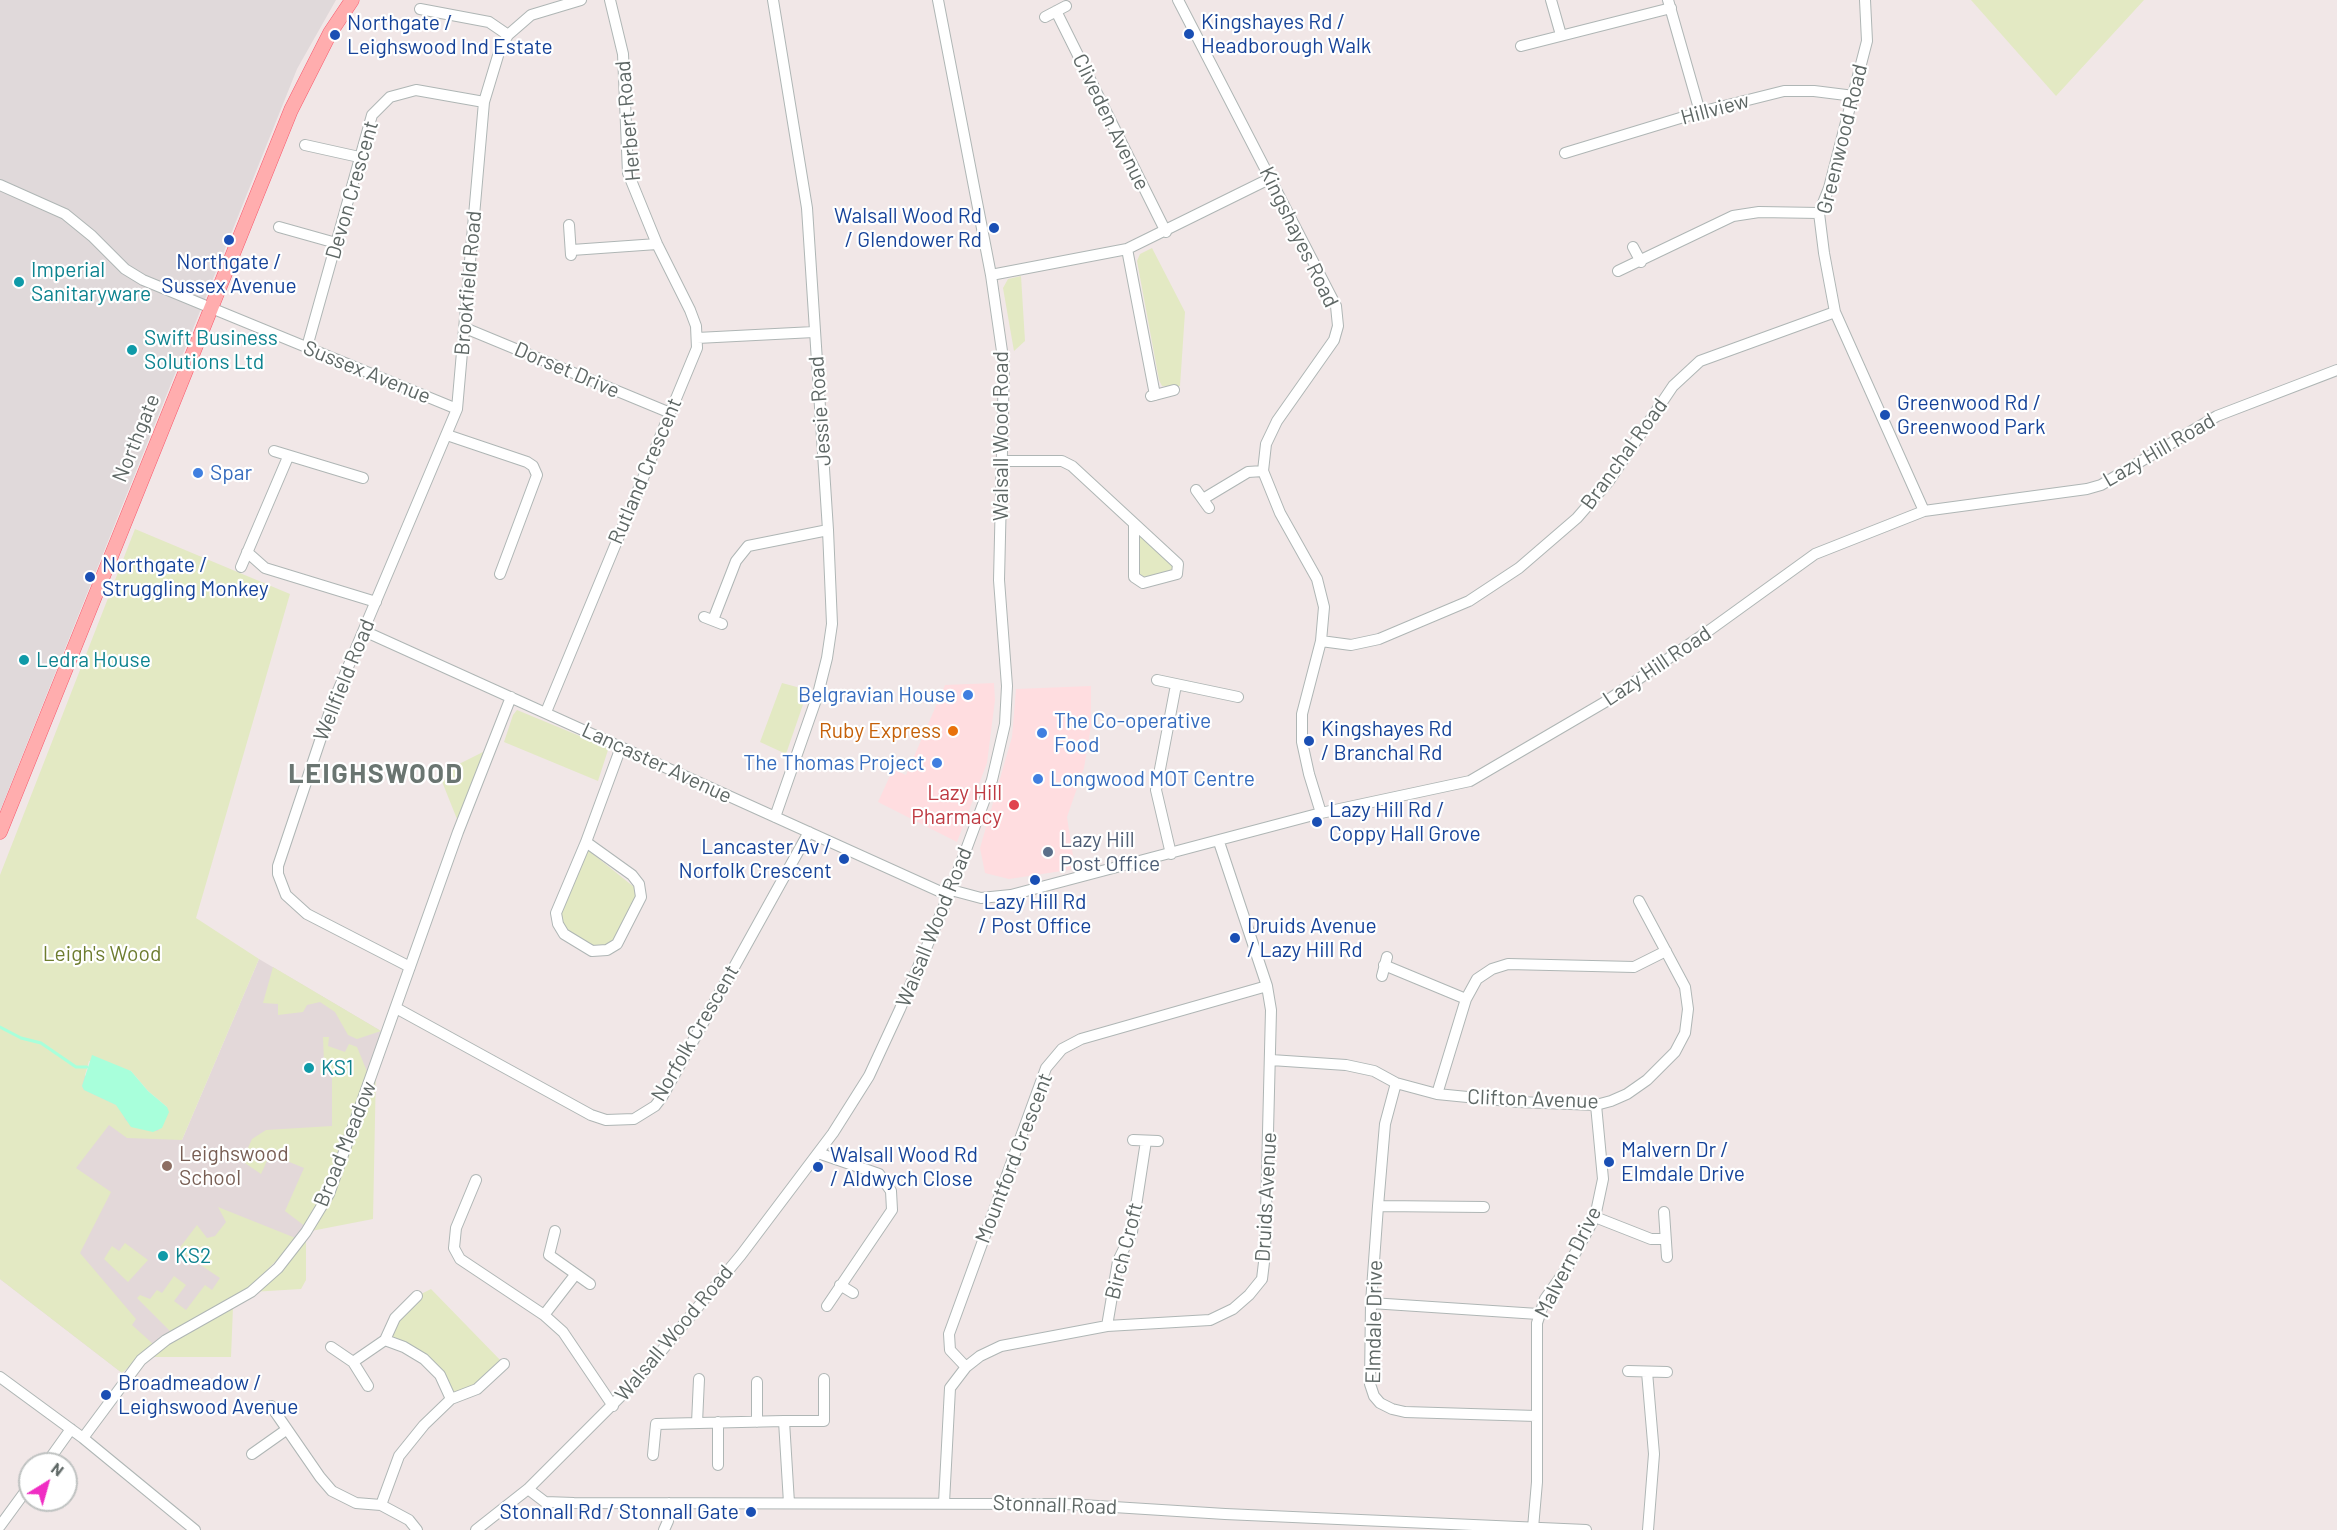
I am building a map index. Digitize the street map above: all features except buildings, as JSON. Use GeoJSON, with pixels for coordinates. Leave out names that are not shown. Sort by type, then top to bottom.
{"type":"FeatureCollection","features":[{"type":"Feature","properties":{"kind":"main road","name":"Northgate"},"geometry":{"type":"LineString","coordinates":[[0,832],[295,101],[330,33],[352,0]]}},
{"type":"Feature","properties":{"kind":"street","name":"Brookfield Road"},"geometry":{"type":"LineString","coordinates":[[376,602],[457,409],[484,102],[500,50],[508,35],[531,15],[581,0]]}},
{"type":"Feature","properties":{"kind":"street","name":"Herbert Road"},"geometry":{"type":"LineString","coordinates":[[610,0],[623,54],[628,173],[657,244],[690,310],[697,338]]}},
{"type":"Feature","properties":{"kind":"street","name":"Jessie Road"},"geometry":{"type":"LineString","coordinates":[[773,0],[807,208],[832,624],[819,694],[775,817]]}},
{"type":"Feature","properties":{"kind":"street","name":"Walsall Wood Road"},"geometry":{"type":"LineString","coordinates":[[477,1530],[528,1489],[613,1406],[741,1255],[818,1153],[869,1076],[951,890],[992,780],[1005,724],[1006,686],[999,580],[1004,365],[991,275],[938,0]]}},
{"type":"Feature","properties":{"kind":"street"},"geometry":{"type":"LineString","coordinates":[[1551,0],[1561,35]]}},
{"type":"Feature","properties":{"kind":"street","name":"Greenwood Road"},"geometry":{"type":"LineString","coordinates":[[1865,0],[1867,41],[1854,96],[1819,213],[1829,290],[1835,312],[1924,511]]}},
{"type":"Feature","properties":{"kind":"street","name":"Kingshayes Road"},"geometry":{"type":"LineString","coordinates":[[1180,1],[1336,306],[1338,326],[1334,340],[1277,421],[1266,444],[1263,471]]}},
{"type":"Feature","properties":{"kind":"street"},"geometry":{"type":"LineString","coordinates":[[1521,46],[1670,4],[1700,112]]}},
{"type":"Feature","properties":{"kind":"street"},"geometry":{"type":"LineString","coordinates":[[420,9],[489,22],[508,35]]}},
{"type":"Feature","properties":{"kind":"street","name":"Cliveden Avenue"},"geometry":{"type":"LineString","coordinates":[[1045,17],[1061,9],[1166,232]]}},
{"type":"Feature","properties":{"kind":"street","name":"Devon Crescent"},"geometry":{"type":"LineString","coordinates":[[307,347],[372,115],[390,97],[416,90],[484,102]]}},
{"type":"Feature","properties":{"kind":"street","name":"Hillview"},"geometry":{"type":"LineString","coordinates":[[1565,153],[1580,155],[1700,112],[1784,92],[1814,91],[1854,96]]}},
{"type":"Feature","properties":{"kind":"street"},"geometry":{"type":"LineString","coordinates":[[305,145],[359,157]]}},
{"type":"Feature","properties":{"kind":"street"},"geometry":{"type":"LineString","coordinates":[[991,275],[1127,249],[1166,232],[1271,178]]}},
{"type":"Feature","properties":{"kind":"street","name":"Sussex Avenue"},"geometry":{"type":"LineString","coordinates":[[0,185],[65,214],[137,277],[457,409]]}},
{"type":"Feature","properties":{"kind":"street"},"geometry":{"type":"LineString","coordinates":[[1618,271],[1641,262],[1689,235],[1733,216],[1759,212],[1819,213]]}},
{"type":"Feature","properties":{"kind":"street"},"geometry":{"type":"LineString","coordinates":[[569,225],[571,253],[657,244]]}},
{"type":"Feature","properties":{"kind":"street"},"geometry":{"type":"LineString","coordinates":[[279,227],[336,243]]}},
{"type":"Feature","properties":{"kind":"street"},"geometry":{"type":"LineString","coordinates":[[1633,247],[1641,262]]}},
{"type":"Feature","properties":{"kind":"street"},"geometry":{"type":"LineString","coordinates":[[1127,249],[1152,396],[1174,390]]}},
{"type":"Feature","properties":{"kind":"street","name":"Branchal Road"},"geometry":{"type":"LineString","coordinates":[[1321,641],[1351,645],[1379,639],[1469,601],[1519,568],[1577,518],[1610,481],[1673,386],[1700,362],[1835,312]]}},
{"type":"Feature","properties":{"kind":"street","name":"Dorset Drive"},"geometry":{"type":"LineString","coordinates":[[465,328],[668,412]]}},
{"type":"Feature","properties":{"kind":"street"},"geometry":{"type":"LineString","coordinates":[[697,338],[814,332]]}},
{"type":"Feature","properties":{"kind":"street","name":"Rutland Crescent"},"geometry":{"type":"LineString","coordinates":[[546,712],[668,412],[697,348],[697,338]]}},
{"type":"Feature","properties":{"kind":"street","name":"Lazy Hill Road"},"geometry":{"type":"LineString","coordinates":[[951,890],[981,898],[1011,895],[1322,813],[1470,781],[1605,702],[1815,554],[1924,511],[2087,489],[2101,485],[2217,416],[2337,370]]}},
{"type":"Feature","properties":{"kind":"street"},"geometry":{"type":"LineString","coordinates":[[447,435],[526,462],[533,466],[537,475],[499,574]]}},
{"type":"Feature","properties":{"kind":"street"},"geometry":{"type":"LineString","coordinates":[[274,451],[363,478]]}},
{"type":"Feature","properties":{"kind":"street"},"geometry":{"type":"LineString","coordinates":[[242,567],[288,457]]}},
{"type":"Feature","properties":{"kind":"street"},"geometry":{"type":"LineString","coordinates":[[1003,461],[1066,463],[1134,524],[1178,564],[1177,574],[1143,583],[1134,577],[1134,524]]}},
{"type":"Feature","properties":{"kind":"street"},"geometry":{"type":"LineString","coordinates":[[1203,499],[1248,472],[1263,471],[1280,513],[1317,579],[1324,608],[1321,641],[1302,714],[1302,742],[1308,774],[1322,813]]}},
{"type":"Feature","properties":{"kind":"street"},"geometry":{"type":"LineString","coordinates":[[345,486],[349,474]]}},
{"type":"Feature","properties":{"kind":"street"},"geometry":{"type":"LineString","coordinates":[[713,620],[736,561],[748,546],[828,530]]}},
{"type":"Feature","properties":{"kind":"street"},"geometry":{"type":"LineString","coordinates":[[247,552],[265,568],[376,602]]}},
{"type":"Feature","properties":{"kind":"street","name":"Wellfield Road"},"geometry":{"type":"LineString","coordinates":[[376,602],[317,749],[283,848],[278,874],[286,895],[307,914],[410,967]]}},
{"type":"Feature","properties":{"kind":"street","name":"Lancaster Avenue"},"geometry":{"type":"LineString","coordinates":[[364,631],[941,892],[951,890]]}},
{"type":"Feature","properties":{"kind":"street"},"geometry":{"type":"LineString","coordinates":[[1157,681],[1238,697]]}},
{"type":"Feature","properties":{"kind":"street"},"geometry":{"type":"LineString","coordinates":[[1171,854],[1156,790],[1176,686]]}},
{"type":"Feature","properties":{"kind":"street","name":"Broad Meadow"},"geometry":{"type":"LineString","coordinates":[[83,1438],[141,1360],[166,1340],[251,1292],[278,1268],[306,1232],[329,1194],[458,832],[511,697]]}},
{"type":"Feature","properties":{"kind":"street"},"geometry":{"type":"LineString","coordinates":[[586,842],[632,875],[639,884],[641,897],[617,944],[607,950],[592,951],[564,934],[558,924],[556,913],[586,842],[621,747]]}},
{"type":"Feature","properties":{"kind":"street","name":"Norfolk Crescent"},"geometry":{"type":"LineString","coordinates":[[396,1008],[591,1115],[606,1120],[633,1119],[650,1110],[662,1097],[809,832]]}},
{"type":"Feature","properties":{"kind":"street","name":"Druids Avenue"},"geometry":{"type":"LineString","coordinates":[[944,1503],[950,1388],[966,1367],[1001,1346],[1107,1326],[1210,1320],[1233,1310],[1262,1279],[1265,1254],[1272,1010],[1267,986],[1219,842]]}},
{"type":"Feature","properties":{"kind":"street","name":"Clifton Avenue"},"geometry":{"type":"LineString","coordinates":[[1271,1060],[1346,1065],[1374,1071],[1396,1083],[1437,1094],[1518,1102],[1596,1105],[1627,1095],[1647,1080],[1676,1052],[1684,1033],[1688,1010],[1685,987],[1639,901]]}},
{"type":"Feature","properties":{"kind":"street"},"geometry":{"type":"LineString","coordinates":[[1437,1094],[1466,999],[1477,979],[1492,969],[1508,964],[1634,967],[1666,951]]}},
{"type":"Feature","properties":{"kind":"street"},"geometry":{"type":"LineString","coordinates":[[1384,966],[1466,999]]}},
{"type":"Feature","properties":{"kind":"street","name":"Mountford Crescent"},"geometry":{"type":"LineString","coordinates":[[966,1367],[950,1350],[949,1334],[1046,1068],[1062,1049],[1081,1039],[1267,986]]}},
{"type":"Feature","properties":{"kind":"street","name":"Elmdale Drive"},"geometry":{"type":"LineString","coordinates":[[1396,1083],[1385,1124],[1371,1303],[1370,1384],[1380,1403],[1405,1412],[1536,1416]]}},
{"type":"Feature","properties":{"kind":"street","name":"Malvern Drive"},"geometry":{"type":"LineString","coordinates":[[1533,1528],[1537,1482],[1538,1314],[1595,1217],[1603,1179],[1596,1105]]}},
{"type":"Feature","properties":{"kind":"street","name":"Birch Croft"},"geometry":{"type":"LineString","coordinates":[[1107,1326],[1118,1261],[1132,1232],[1152,1141],[1133,1140]]}},
{"type":"Feature","properties":{"kind":"street"},"geometry":{"type":"LineString","coordinates":[[818,1153],[879,1174],[891,1191],[892,1210],[827,1306]]}},
{"type":"Feature","properties":{"kind":"street"},"geometry":{"type":"LineString","coordinates":[[476,1180],[456,1228],[454,1248],[460,1259],[544,1314],[563,1332],[613,1406]]}},
{"type":"Feature","properties":{"kind":"street"},"geometry":{"type":"LineString","coordinates":[[1378,1206],[1477,1212]]}},
{"type":"Feature","properties":{"kind":"street"},"geometry":{"type":"LineString","coordinates":[[1664,1212],[1664,1239],[1668,1257]]}},
{"type":"Feature","properties":{"kind":"street"},"geometry":{"type":"LineString","coordinates":[[1595,1217],[1651,1239],[1664,1239]]}},
{"type":"Feature","properties":{"kind":"street"},"geometry":{"type":"LineString","coordinates":[[555,1231],[549,1255],[590,1284]]}},
{"type":"Feature","properties":{"kind":"street"},"geometry":{"type":"LineString","coordinates":[[544,1314],[575,1275]]}},
{"type":"Feature","properties":{"kind":"street"},"geometry":{"type":"LineString","coordinates":[[840,1286],[853,1293]]}},
{"type":"Feature","properties":{"kind":"street"},"geometry":{"type":"LineString","coordinates":[[353,1362],[385,1341],[395,1318],[417,1296]]}},
{"type":"Feature","properties":{"kind":"street"},"geometry":{"type":"LineString","coordinates":[[1371,1303],[1538,1314]]}},
{"type":"Feature","properties":{"kind":"street"},"geometry":{"type":"LineString","coordinates":[[385,1341],[424,1359],[440,1375],[451,1399]]}},
{"type":"Feature","properties":{"kind":"street"},"geometry":{"type":"LineString","coordinates":[[331,1347],[353,1362],[368,1386]]}},
{"type":"Feature","properties":{"kind":"street"},"geometry":{"type":"LineString","coordinates":[[381,1505],[399,1456],[424,1425],[451,1399],[477,1389],[504,1364]]}},
{"type":"Feature","properties":{"kind":"street"},"geometry":{"type":"LineString","coordinates":[[1628,1371],[1667,1372]]}},
{"type":"Feature","properties":{"kind":"street"},"geometry":{"type":"LineString","coordinates":[[1647,1372],[1654,1454],[1648,1530]]}},
{"type":"Feature","properties":{"kind":"street"},"geometry":{"type":"LineString","coordinates":[[0,1377],[83,1438],[195,1530]]}},
{"type":"Feature","properties":{"kind":"street"},"geometry":{"type":"LineString","coordinates":[[698,1423],[699,1379]]}},
{"type":"Feature","properties":{"kind":"street"},"geometry":{"type":"LineString","coordinates":[[654,1455],[656,1424],[824,1420],[824,1379]]}},
{"type":"Feature","properties":{"kind":"street"},"geometry":{"type":"LineString","coordinates":[[757,1382],[757,1422]]}},
{"type":"Feature","properties":{"kind":"street"},"geometry":{"type":"LineString","coordinates":[[271,1406],[286,1430],[332,1491],[356,1503],[381,1505],[409,1520],[417,1530]]}},
{"type":"Feature","properties":{"kind":"street"},"geometry":{"type":"LineString","coordinates":[[784,1421],[789,1503]]}},
{"type":"Feature","properties":{"kind":"street"},"geometry":{"type":"LineString","coordinates":[[718,1422],[718,1465]]}},
{"type":"Feature","properties":{"kind":"street"},"geometry":{"type":"LineString","coordinates":[[55,1452],[71,1429]]}},
{"type":"Feature","properties":{"kind":"street"},"geometry":{"type":"LineString","coordinates":[[252,1454],[286,1430]]}},
{"type":"Feature","properties":{"kind":"street","name":"Stonnall Road"},"geometry":{"type":"LineString","coordinates":[[528,1489],[545,1502],[1066,1504],[1586,1530]]}},
{"type":"Feature","properties":{"kind":"street"},"geometry":{"type":"LineString","coordinates":[[0,1526],[18,1501]]}},
{"type":"Feature","properties":{"kind":"street"},"geometry":{"type":"LineString","coordinates":[[664,1530],[668,1521],[669,1503]]}},
{"type":"Feature","properties":{"kind":"shaded area"},"geometry":{"type":"Polygon","coordinates":[[[0,0],[336,0],[297,69],[0,811],[0,0]]]}},
{"type":"Feature","properties":{"kind":"shaded area"},"geometry":{"type":"Polygon","coordinates":[[[994,683],[995,700],[987,763],[957,842],[878,802],[893,769],[906,775],[945,685],[994,683]]]}},
{"type":"Feature","properties":{"kind":"shaded area"},"geometry":{"type":"Polygon","coordinates":[[[1091,686],[1091,726],[1084,768],[1067,817],[1075,869],[1009,879],[985,873],[980,848],[1012,737],[1016,689],[1091,686]]]}},
{"type":"Feature","properties":{"kind":"shaded area","name":"Leighswood School"},"geometry":{"type":"Polygon","coordinates":[[[259,959],[381,1031],[368,1074],[306,1227],[249,1288],[161,1337],[122,1373],[0,1279],[0,1036],[77,1070],[182,1140],[259,959]]]}},
{"type":"Feature","properties":{"kind":"shaded area"},"geometry":{"type":"Polygon","coordinates":[[[92,1055],[131,1071],[148,1091],[167,1107],[169,1112],[162,1128],[153,1132],[131,1127],[116,1105],[84,1090],[82,1086],[92,1055]]]}},
{"type":"Feature","properties":{"kind":"green space"},"geometry":{"type":"Polygon","coordinates":[[[1971,0],[2144,0],[2056,96],[1971,0]]]}},
{"type":"Feature","properties":{"kind":"green space"},"geometry":{"type":"Polygon","coordinates":[[[1152,248],[1185,312],[1180,386],[1162,386],[1159,380],[1137,261],[1140,254],[1152,248]]]}},
{"type":"Feature","properties":{"kind":"green space"},"geometry":{"type":"Polygon","coordinates":[[[1021,276],[1025,341],[1014,351],[1003,288],[1008,279],[1021,276]]]}},
{"type":"Feature","properties":{"kind":"green space","name":"Leigh's Wood"},"geometry":{"type":"Polygon","coordinates":[[[135,529],[290,594],[196,918],[259,959],[182,1140],[127,1138],[109,1125],[76,1168],[111,1192],[80,1253],[136,1319],[132,1325],[153,1344],[122,1373],[0,1279],[0,875],[135,529]],[[89,1061],[82,1086],[84,1090],[122,1109],[125,1120],[139,1128],[158,1131],[167,1107],[148,1091],[131,1071],[89,1061]]]}},
{"type":"Feature","properties":{"kind":"green space"},"geometry":{"type":"Polygon","coordinates":[[[1140,535],[1174,565],[1173,570],[1146,578],[1138,573],[1137,537],[1140,535]]]}},
{"type":"Feature","properties":{"kind":"green space"},"geometry":{"type":"Polygon","coordinates":[[[782,683],[808,690],[786,754],[760,742],[782,683]]]}},
{"type":"Feature","properties":{"kind":"green space"},"geometry":{"type":"Polygon","coordinates":[[[517,710],[604,746],[608,750],[598,781],[504,742],[513,715],[517,710]]]}},
{"type":"Feature","properties":{"kind":"green space"},"geometry":{"type":"Polygon","coordinates":[[[487,750],[459,824],[439,774],[487,750]]]}},
{"type":"Feature","properties":{"kind":"green space"},"geometry":{"type":"Polygon","coordinates":[[[588,850],[634,887],[636,899],[615,940],[606,946],[593,947],[568,931],[562,923],[561,913],[588,850]]]}},
{"type":"Feature","properties":{"kind":"green space"},"geometry":{"type":"Polygon","coordinates":[[[273,967],[381,1031],[357,1039],[348,1035],[335,1012],[320,1002],[307,1005],[303,1012],[278,1015],[278,1004],[263,1003],[273,967]]]}},
{"type":"Feature","properties":{"kind":"green space"},"geometry":{"type":"Polygon","coordinates":[[[323,1037],[329,1037],[328,1046],[345,1052],[349,1044],[357,1047],[368,1074],[324,1193],[306,1227],[285,1211],[304,1168],[270,1154],[261,1174],[242,1161],[252,1139],[266,1130],[332,1126],[332,1073],[320,1073],[320,1063],[324,1063],[323,1037]]]}},
{"type":"Feature","properties":{"kind":"green space"},"geometry":{"type":"Polygon","coordinates":[[[376,1069],[373,1219],[306,1232],[306,1280],[301,1289],[251,1292],[278,1268],[329,1194],[376,1069]]]}},
{"type":"Feature","properties":{"kind":"green space"},"geometry":{"type":"Polygon","coordinates":[[[218,1207],[298,1239],[249,1288],[171,1332],[137,1298],[140,1295],[150,1299],[157,1290],[162,1293],[174,1276],[186,1285],[174,1301],[186,1310],[205,1285],[212,1290],[220,1278],[178,1250],[197,1225],[207,1238],[215,1236],[226,1222],[218,1207]]]}},
{"type":"Feature","properties":{"kind":"green space"},"geometry":{"type":"Polygon","coordinates":[[[125,1243],[148,1260],[128,1282],[104,1259],[112,1246],[119,1251],[125,1243]]]}},
{"type":"Feature","properties":{"kind":"green space"},"geometry":{"type":"Polygon","coordinates":[[[431,1289],[504,1364],[477,1389],[451,1399],[440,1375],[385,1340],[417,1296],[431,1289]]]}},
{"type":"Feature","properties":{"kind":"green space"},"geometry":{"type":"Polygon","coordinates":[[[233,1307],[231,1357],[150,1357],[166,1343],[233,1307]]]}},
{"type":"Feature","properties":{"kind":"waterway"},"geometry":{"type":"LineString","coordinates":[[0,1027],[21,1038],[41,1043],[76,1067],[87,1067]]}},
{"type":"Feature","properties":{"kind":"place","name":"Kingshayes Rd / Headborough Walk"},"geometry":{"type":"Point","coordinates":[1189,34]}},
{"type":"Feature","properties":{"kind":"place","name":"Northgate / Leighswood Ind Estate"},"geometry":{"type":"Point","coordinates":[335,35]}},
{"type":"Feature","properties":{"kind":"place","name":"Walsall Wood Rd / Glendower Rd"},"geometry":{"type":"Point","coordinates":[994,228]}},
{"type":"Feature","properties":{"kind":"place","name":"Northgate / Sussex Avenue"},"geometry":{"type":"Point","coordinates":[229,240]}},
{"type":"Feature","properties":{"kind":"place","name":"Imperial Sanitaryware"},"geometry":{"type":"Point","coordinates":[19,282]}},
{"type":"Feature","properties":{"kind":"place","name":"Swift Business Solutions Ltd"},"geometry":{"type":"Point","coordinates":[132,350]}},
{"type":"Feature","properties":{"kind":"place","name":"Greenwood Rd / Greenwood Park"},"geometry":{"type":"Point","coordinates":[1885,415]}},
{"type":"Feature","properties":{"kind":"place","name":"Spar"},"geometry":{"type":"Point","coordinates":[198,473]}},
{"type":"Feature","properties":{"kind":"place","name":"Northgate / Struggling Monkey"},"geometry":{"type":"Point","coordinates":[90,577]}},
{"type":"Feature","properties":{"kind":"place","name":"Ledra House"},"geometry":{"type":"Point","coordinates":[24,660]}},
{"type":"Feature","properties":{"kind":"place","name":"Belgravian House"},"geometry":{"type":"Point","coordinates":[968,695]}},
{"type":"Feature","properties":{"kind":"place","name":"Ruby Express"},"geometry":{"type":"Point","coordinates":[953,731]}},
{"type":"Feature","properties":{"kind":"place","name":"The Co-operative Food"},"geometry":{"type":"Point","coordinates":[1042,733]}},
{"type":"Feature","properties":{"kind":"place","name":"Kingshayes Rd / Branchal Rd"},"geometry":{"type":"Point","coordinates":[1309,741]}},
{"type":"Feature","properties":{"kind":"place","name":"The Thomas Project"},"geometry":{"type":"Point","coordinates":[937,763]}},
{"type":"Feature","properties":{"kind":"place","name":"Longwood MOT Centre"},"geometry":{"type":"Point","coordinates":[1038,779]}},
{"type":"Feature","properties":{"kind":"place","name":"Lazy Hill Pharmacy"},"geometry":{"type":"Point","coordinates":[1014,805]}},
{"type":"Feature","properties":{"kind":"place","name":"Lazy Hill Rd / Coppy Hall Grove"},"geometry":{"type":"Point","coordinates":[1317,822]}},
{"type":"Feature","properties":{"kind":"place","name":"Lazy Hill Post Office"},"geometry":{"type":"Point","coordinates":[1048,852]}},
{"type":"Feature","properties":{"kind":"place","name":"Lancaster Av / Norfolk Crescent"},"geometry":{"type":"Point","coordinates":[844,859]}},
{"type":"Feature","properties":{"kind":"place","name":"Lazy Hill Rd / Post Office"},"geometry":{"type":"Point","coordinates":[1035,880]}},
{"type":"Feature","properties":{"kind":"place","name":"Druids Avenue / Lazy Hill Rd"},"geometry":{"type":"Point","coordinates":[1235,938]}},
{"type":"Feature","properties":{"kind":"place","name":"KS1"},"geometry":{"type":"Point","coordinates":[309,1068]}},
{"type":"Feature","properties":{"kind":"place","name":"Malvern Dr / Elmdale Drive"},"geometry":{"type":"Point","coordinates":[1609,1162]}},
{"type":"Feature","properties":{"kind":"place","name":"Leighswood School"},"geometry":{"type":"Point","coordinates":[167,1166]}},
{"type":"Feature","properties":{"kind":"place","name":"Walsall Wood Rd / Aldwych Close"},"geometry":{"type":"Point","coordinates":[818,1167]}},
{"type":"Feature","properties":{"kind":"place","name":"KS2"},"geometry":{"type":"Point","coordinates":[163,1256]}},
{"type":"Feature","properties":{"kind":"place","name":"Broadmeadow / Leighswood Avenue"},"geometry":{"type":"Point","coordinates":[106,1395]}},
{"type":"Feature","properties":{"kind":"place","name":"Stonnall Rd / Stonnall Gate"},"geometry":{"type":"Point","coordinates":[751,1512]}},
{"type":"Feature","properties":{"kind":"district","name":"LEIGHSWOOD"},"geometry":{"type":"Point","coordinates":[376,774]}}]}
